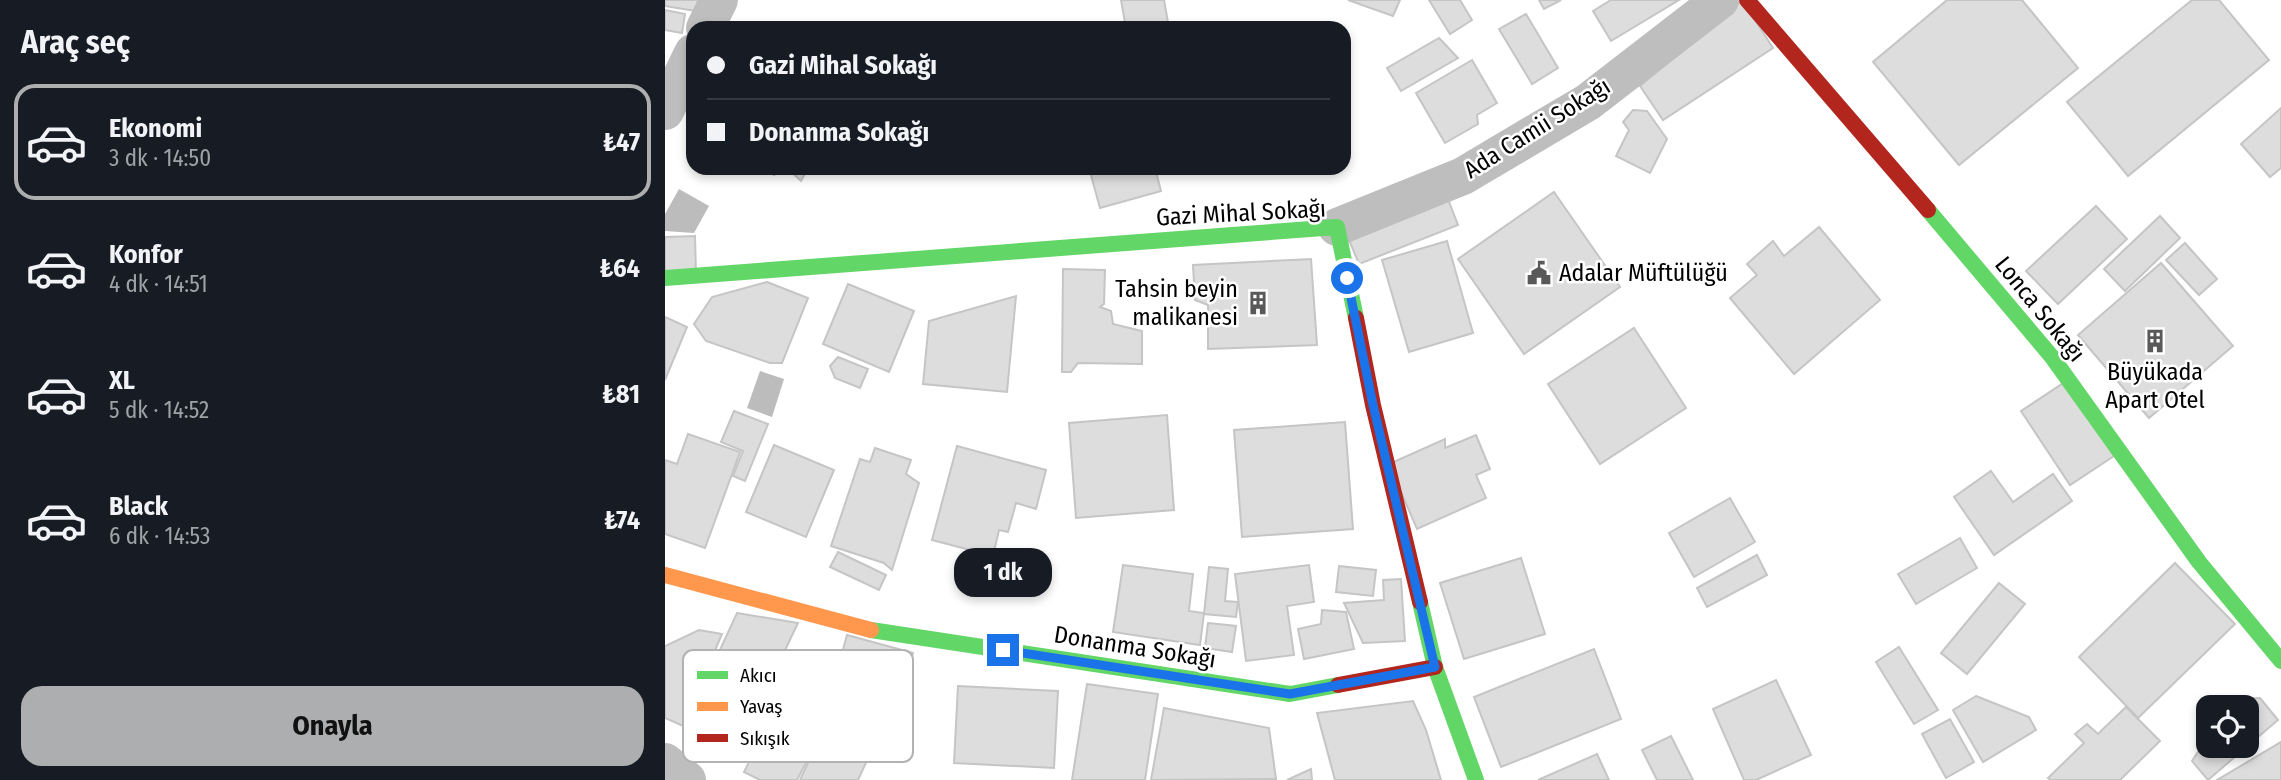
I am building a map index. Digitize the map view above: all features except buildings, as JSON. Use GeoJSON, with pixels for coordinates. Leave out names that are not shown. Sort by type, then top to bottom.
{"type":"FeatureCollection","features":[{"type":"Feature","properties":{"kind":"street"},"geometry":{"type":"LineString","coordinates":[[708,21],[719,0]]}},
{"type":"Feature","properties":{"kind":"street","name":"Ada Camii Sokağı"},"geometry":{"type":"LineString","coordinates":[[1337,227],[1475,169],[1588,102],[1720,0]]}},
{"type":"Feature","properties":{"kind":"street","name":"Lonca Sokağı"},"geometry":{"type":"LineString","coordinates":[[1747,0],[2018,314],[2052,357],[2199,562],[2281,661]]}},
{"type":"Feature","properties":{"kind":"street"},"geometry":{"type":"LineString","coordinates":[[665,111],[686,68]]}},
{"type":"Feature","properties":{"kind":"street","name":"Gazi Mihal Sokağı"},"geometry":{"type":"LineString","coordinates":[[665,278],[1337,227],[1373,405],[1435,667],[1476,780]]}},
{"type":"Feature","properties":{"kind":"street","name":"Donanma Sokağı"},"geometry":{"type":"LineString","coordinates":[[665,575],[870,630],[1290,694],[1435,667]]}},
{"type":"Feature","properties":{"kind":"street"},"geometry":{"type":"LineString","coordinates":[[665,762],[687,780]]}},
{"type":"Feature","properties":{"kind":"shaded area"},"geometry":{"type":"Polygon","coordinates":[[[679,189],[709,206],[694,233],[665,231],[665,214],[679,189]]]}},
{"type":"Feature","properties":{"kind":"shaded area"},"geometry":{"type":"Polygon","coordinates":[[[760,371],[784,379],[772,417],[747,408],[760,371]]]}},
{"type":"Feature","properties":{"kind":"traffic: fast"},"geometry":{"type":"LineString","coordinates":[[1928,210],[2052,357],[2199,562],[2281,661]]}},
{"type":"Feature","properties":{"kind":"traffic: fast"},"geometry":{"type":"LineString","coordinates":[[665,278],[1337,227],[1356,318]]}},
{"type":"Feature","properties":{"kind":"traffic: fast"},"geometry":{"type":"LineString","coordinates":[[1420,602],[1435,667],[1476,780]]}},
{"type":"Feature","properties":{"kind":"traffic: fast"},"geometry":{"type":"LineString","coordinates":[[871,630],[1290,694],[1338,685]]}},
{"type":"Feature","properties":{"kind":"traffic: slow"},"geometry":{"type":"LineString","coordinates":[[665,575],[871,630]]}},
{"type":"Feature","properties":{"kind":"traffic: jam"},"geometry":{"type":"LineString","coordinates":[[1747,0],[1928,210]]}},
{"type":"Feature","properties":{"kind":"traffic: jam"},"geometry":{"type":"LineString","coordinates":[[1356,318],[1373,405],[1420,602]]}},
{"type":"Feature","properties":{"kind":"traffic: jam"},"geometry":{"type":"LineString","coordinates":[[1338,685],[1435,667]]}},
{"type":"Feature","properties":{"kind":"place","name":"Adalar Müftülüğü"},"geometry":{"type":"Point","coordinates":[1539,273]}},
{"type":"Feature","properties":{"kind":"place","name":"Tahsin beyin malikanesi"},"geometry":{"type":"Point","coordinates":[1258,303]}},
{"type":"Feature","properties":{"kind":"place","name":"Büyükada Apart Otel"},"geometry":{"type":"Point","coordinates":[2155,341]}},
{"type":"Feature","properties":{"kind":"route"},"geometry":{"type":"LineString","coordinates":[[1003,650],[1290,694],[1435,667],[1373,405],[1347,278]]}}]}
